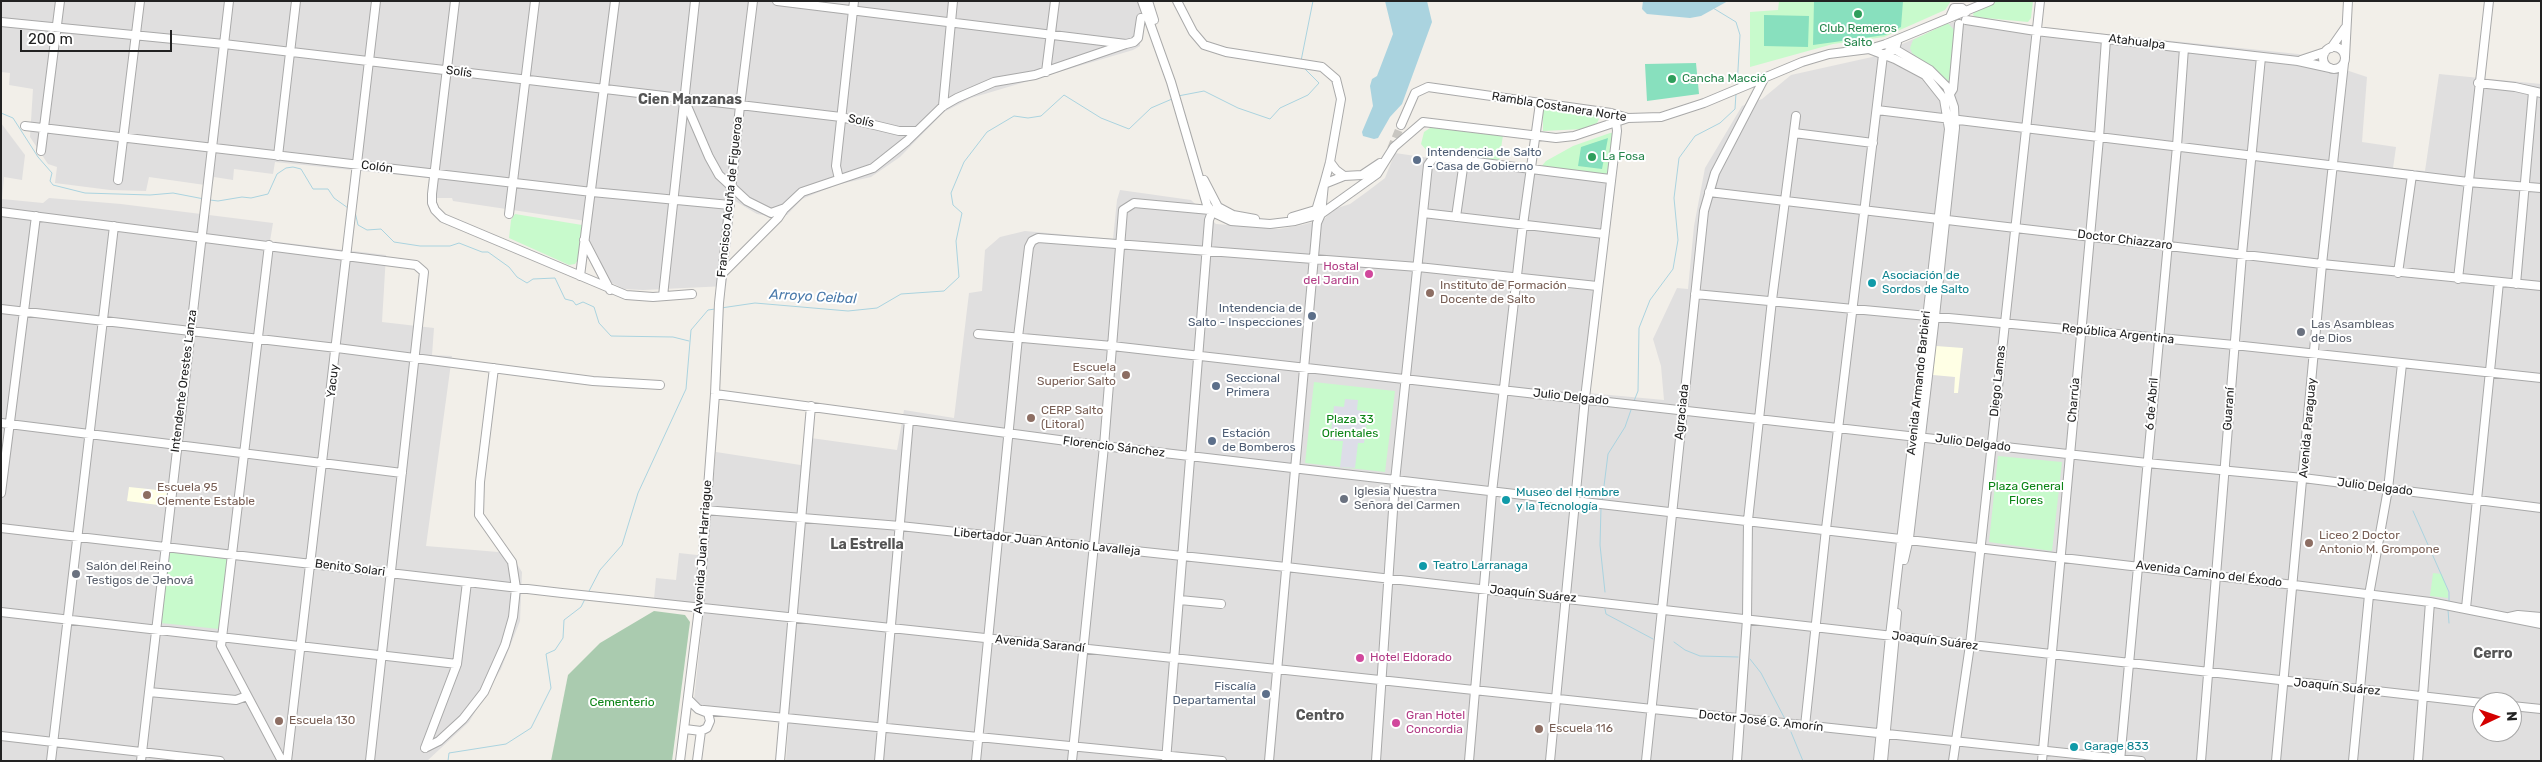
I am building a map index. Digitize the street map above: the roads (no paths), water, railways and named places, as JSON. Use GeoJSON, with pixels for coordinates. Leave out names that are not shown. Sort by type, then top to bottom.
{"type":"FeatureCollection","features":[{"type":"Feature","properties":{"kind":"street"},"geometry":{"type":"LineString","coordinates":[[42,151],[60,1]]}},
{"type":"Feature","properties":{"kind":"street"},"geometry":{"type":"LineString","coordinates":[[118,180],[140,1]]}},
{"type":"Feature","properties":{"kind":"street","name":"Intendente Orestes Lanza"},"geometry":{"type":"LineString","coordinates":[[141,761],[189,332],[206,208],[230,1]]}},
{"type":"Feature","properties":{"kind":"street"},"geometry":{"type":"LineString","coordinates":[[278,156],[296,1]]}},
{"type":"Feature","properties":{"kind":"street","name":"Yacuy"},"geometry":{"type":"LineString","coordinates":[[287,761],[348,255],[376,1]]}},
{"type":"Feature","properties":{"kind":"street"},"geometry":{"type":"LineString","coordinates":[[455,1],[432,194],[432,203],[443,218],[610,290],[640,298],[692,294]]}},
{"type":"Feature","properties":{"kind":"street"},"geometry":{"type":"LineString","coordinates":[[509,214],[535,1]]}},
{"type":"Feature","properties":{"kind":"street"},"geometry":{"type":"LineString","coordinates":[[580,276],[615,1]]}},
{"type":"Feature","properties":{"kind":"street"},"geometry":{"type":"LineString","coordinates":[[663,296],[672,199],[695,1]]}},
{"type":"Feature","properties":{"kind":"street","name":"Francisco Acuña de Figueroa"},"geometry":{"type":"LineString","coordinates":[[717,332],[731,188],[753,1]]}},
{"type":"Feature","properties":{"kind":"street"},"geometry":{"type":"LineString","coordinates":[[777,1],[1051,33],[1126,44]]}},
{"type":"Feature","properties":{"kind":"street"},"geometry":{"type":"LineString","coordinates":[[839,179],[836,166],[854,1]]}},
{"type":"Feature","properties":{"kind":"street"},"geometry":{"type":"LineString","coordinates":[[943,106],[953,1]]}},
{"type":"Feature","properties":{"kind":"street"},"geometry":{"type":"LineString","coordinates":[[1046,72],[1055,1]]}},
{"type":"Feature","properties":{"kind":"street"},"geometry":{"type":"LineString","coordinates":[[1142,1],[1167,70],[1190,148],[1212,209],[1209,220],[1200,356],[1166,758]]}},
{"type":"Feature","properties":{"kind":"street"},"geometry":{"type":"LineString","coordinates":[[1148,1],[1167,70]]}},
{"type":"Feature","properties":{"kind":"street"},"geometry":{"type":"LineString","coordinates":[[1178,1],[1193,32],[1204,45],[1226,52],[1312,64],[1331,73],[1339,89],[1340,113],[1318,213],[1313,260],[1269,761]]}},
{"type":"Feature","properties":{"kind":"street"},"geometry":{"type":"LineString","coordinates":[[1947,97],[1953,89],[1963,19],[1990,1]]}},
{"type":"Feature","properties":{"kind":"street","name":"Diego Lamas"},"geometry":{"type":"LineString","coordinates":[[1953,761],[1970,645],[2004,323],[2028,128],[2040,1]]}},
{"type":"Feature","properties":{"kind":"street","name":"Avenida Paraguay"},"geometry":{"type":"LineString","coordinates":[[2276,761],[2294,585],[2322,264],[2344,60],[2348,1]]}},
{"type":"Feature","properties":{"kind":"street"},"geometry":{"type":"LineString","coordinates":[[2458,279],[2488,1]]}},
{"type":"Feature","properties":{"kind":"street","name":"Rambla Costanera Norte"},"geometry":{"type":"LineString","coordinates":[[1401,125],[1415,93],[1428,87],[1611,113],[1628,118],[1661,117],[1704,103],[1819,56],[1869,49],[1886,44],[1950,18],[1954,8],[1962,8],[1963,19]]}},
{"type":"Feature","properties":{"kind":"street"},"geometry":{"type":"LineString","coordinates":[[722,274],[802,192],[873,168],[907,141],[915,131],[943,106],[994,82],[1046,72],[1134,42],[1138,38],[1140,18]]}},
{"type":"Feature","properties":{"kind":"street","name":"Atahualpa"},"geometry":{"type":"LineString","coordinates":[[1950,18],[1954,23],[1963,19],[1976,23],[2036,31],[2298,61],[2331,69]]}},
{"type":"Feature","properties":{"kind":"street","name":"Solís"},"geometry":{"type":"LineString","coordinates":[[1,22],[224,44],[526,81],[605,88],[841,117],[899,131],[915,131]]}},
{"type":"Feature","properties":{"kind":"street"},"geometry":{"type":"LineString","coordinates":[[2328,50],[2338,48],[2344,60],[2339,68],[2331,69],[2324,61],[2328,50],[2347,24]]}},
{"type":"Feature","properties":{"kind":"street"},"geometry":{"type":"LineString","coordinates":[[1805,726],[1826,529],[1883,55],[1895,49],[1901,38]]}},
{"type":"Feature","properties":{"kind":"street"},"geometry":{"type":"LineString","coordinates":[[1901,38],[1906,55]]}},
{"type":"Feature","properties":{"kind":"street","name":"Charrúa"},"geometry":{"type":"LineString","coordinates":[[2042,761],[2099,138],[2106,39]]}},
{"type":"Feature","properties":{"kind":"street","name":"Avenida Armando Barbieri"},"geometry":{"type":"LineString","coordinates":[[1878,761],[1883,734],[1952,118],[1942,82],[1930,70],[1886,44]]}},
{"type":"Feature","properties":{"kind":"street","name":"6 de Abril"},"geometry":{"type":"LineString","coordinates":[[2120,760],[2177,146],[2184,48]]}},
{"type":"Feature","properties":{"kind":"street","name":"Avenida Armando Barbieri"},"geometry":{"type":"LineString","coordinates":[[1869,49],[1895,58],[1925,75],[1947,97]]}},
{"type":"Feature","properties":{"kind":"street","name":"Atahualpa"},"geometry":{"type":"LineString","coordinates":[[2298,61],[2328,50]]}},
{"type":"Feature","properties":{"kind":"street","name":"Guaraní"},"geometry":{"type":"LineString","coordinates":[[2201,761],[2234,345],[2261,57]]}},
{"type":"Feature","properties":{"kind":"street","name":"Avenida Paraguay"},"geometry":{"type":"LineString","coordinates":[[2331,69],[2337,76],[2340,96]]}},
{"type":"Feature","properties":{"kind":"street","name":"Agraciada"},"geometry":{"type":"LineString","coordinates":[[1646,761],[1704,211],[1715,173],[1765,77]]}},
{"type":"Feature","properties":{"kind":"street"},"geometry":{"type":"LineString","coordinates":[[2478,83],[2515,87],[2537,92],[2525,186],[2516,284]]}},
{"type":"Feature","properties":{"kind":"street"},"geometry":{"type":"LineString","coordinates":[[684,99],[709,157],[719,175],[731,188],[760,209],[771,213],[785,208]]}},
{"type":"Feature","properties":{"kind":"street"},"geometry":{"type":"LineString","coordinates":[[1469,761],[1492,492],[1523,224],[1540,103]]}},
{"type":"Feature","properties":{"kind":"street"},"geometry":{"type":"LineString","coordinates":[[1877,110],[2468,182],[2541,188]]}},
{"type":"Feature","properties":{"kind":"street"},"geometry":{"type":"LineString","coordinates":[[1596,111],[1602,119],[1597,128]]}},
{"type":"Feature","properties":{"kind":"street"},"geometry":{"type":"LineString","coordinates":[[1550,761],[1574,501],[1616,122],[1611,113]]}},
{"type":"Feature","properties":{"kind":"street"},"geometry":{"type":"LineString","coordinates":[[1737,761],[1747,619],[1748,520],[1772,300],[1796,116]]}},
{"type":"Feature","properties":{"kind":"street"},"geometry":{"type":"LineString","coordinates":[[1072,761],[1092,548],[1104,446],[1123,210],[1134,203],[1212,209],[1232,221],[1249,224],[1295,222],[1318,213],[1377,174],[1394,146],[1423,122],[1565,138],[1628,118]]}},
{"type":"Feature","properties":{"kind":"street","name":"Colón"},"geometry":{"type":"LineString","coordinates":[[25,126],[592,192],[730,205]]}},
{"type":"Feature","properties":{"kind":"street"},"geometry":{"type":"LineString","coordinates":[[1794,133],[1873,144]]}},
{"type":"Feature","properties":{"kind":"street"},"geometry":{"type":"LineString","coordinates":[[1376,761],[1394,481],[1430,161],[1437,157],[1610,179]]}},
{"type":"Feature","properties":{"kind":"street"},"geometry":{"type":"LineString","coordinates":[[1456,217],[1464,160]]}},
{"type":"Feature","properties":{"kind":"street"},"geometry":{"type":"LineString","coordinates":[[1330,162],[1344,176]]}},
{"type":"Feature","properties":{"kind":"street"},"geometry":{"type":"LineString","coordinates":[[1324,184],[1344,176],[1362,175],[1380,163]]}},
{"type":"Feature","properties":{"kind":"street"},"geometry":{"type":"LineString","coordinates":[[2398,273],[2412,175]]}},
{"type":"Feature","properties":{"kind":"street","name":"Doctor Chiazzaro"},"geometry":{"type":"LineString","coordinates":[[1709,192],[2398,273],[2541,286]]}},
{"type":"Feature","properties":{"kind":"street"},"geometry":{"type":"LineString","coordinates":[[1,212],[348,255],[416,265],[424,272],[370,761]]}},
{"type":"Feature","properties":{"kind":"street"},"geometry":{"type":"LineString","coordinates":[[1423,213],[1604,234]]}},
{"type":"Feature","properties":{"kind":"street"},"geometry":{"type":"LineString","coordinates":[[1,492],[5,423],[24,312],[36,216]]}},
{"type":"Feature","properties":{"kind":"street"},"geometry":{"type":"LineString","coordinates":[[51,761],[114,226]]}},
{"type":"Feature","properties":{"kind":"street"},"geometry":{"type":"LineString","coordinates":[[976,761],[990,639],[1018,337],[1029,247],[1032,241],[1038,238],[1418,268],[1597,286]]}},
{"type":"Feature","properties":{"kind":"street"},"geometry":{"type":"LineString","coordinates":[[584,240],[610,290]]}},
{"type":"Feature","properties":{"kind":"street"},"geometry":{"type":"LineString","coordinates":[[269,245],[221,646],[282,761]]}},
{"type":"Feature","properties":{"kind":"street"},"geometry":{"type":"LineString","coordinates":[[2466,608],[2499,282]]}},
{"type":"Feature","properties":{"kind":"street","name":"República Argentina"},"geometry":{"type":"LineString","coordinates":[[1695,294],[2234,345],[2541,378]]}},
{"type":"Feature","properties":{"kind":"street"},"geometry":{"type":"LineString","coordinates":[[1,309],[337,348],[601,382],[660,385]]}},
{"type":"Feature","properties":{"kind":"street","name":"Avenida Juan Harriague"},"geometry":{"type":"LineString","coordinates":[[680,761],[699,608],[715,394],[717,332]]}},
{"type":"Feature","properties":{"kind":"street","name":"Julio Delgado"},"geometry":{"type":"LineString","coordinates":[[978,334],[1112,346],[1648,405],[2147,463],[2303,478],[2541,508]]}},
{"type":"Feature","properties":{"kind":"street"},"geometry":{"type":"LineString","coordinates":[[2353,761],[2369,595],[2388,489],[2402,364]]}},
{"type":"Feature","properties":{"kind":"street"},"geometry":{"type":"LineString","coordinates":[[467,582],[457,664],[425,748],[439,741],[458,724],[484,692],[505,645],[513,617],[516,588],[512,562],[479,515],[480,482],[494,368]]}},
{"type":"Feature","properties":{"kind":"street","name":"Florencio Sánchez"},"geometry":{"type":"LineString","coordinates":[[715,394],[1104,446],[1394,481],[1671,511]]}},
{"type":"Feature","properties":{"kind":"street"},"geometry":{"type":"LineString","coordinates":[[780,761],[794,618],[811,406]]}},
{"type":"Feature","properties":{"kind":"street"},"geometry":{"type":"LineString","coordinates":[[879,761],[909,420]]}},
{"type":"Feature","properties":{"kind":"street"},"geometry":{"type":"LineString","coordinates":[[5,423],[402,473]]}},
{"type":"Feature","properties":{"kind":"street","name":"Libertador Juan Antonio Lavalleja"},"geometry":{"type":"LineString","coordinates":[[705,510],[900,526],[1183,558],[1388,578]]}},
{"type":"Feature","properties":{"kind":"street","name":"Avenida Camino del Éxodo"},"geometry":{"type":"LineString","coordinates":[[1671,511],[2430,602],[2509,617],[2518,621],[2541,624]]}},
{"type":"Feature","properties":{"kind":"street","name":"Benito Solari"},"geometry":{"type":"LineString","coordinates":[[1,528],[699,608]]}},
{"type":"Feature","properties":{"kind":"street","name":"Joaquín Suárez"},"geometry":{"type":"LineString","coordinates":[[1388,578],[2472,702]]}},
{"type":"Feature","properties":{"kind":"street"},"geometry":{"type":"LineString","coordinates":[[1180,600],[1221,604]]}},
{"type":"Feature","properties":{"kind":"street"},"geometry":{"type":"LineString","coordinates":[[2418,761],[2430,602]]}},
{"type":"Feature","properties":{"kind":"street","name":"Avenida Sarandí"},"geometry":{"type":"LineString","coordinates":[[699,608],[1381,678]]}},
{"type":"Feature","properties":{"kind":"street"},"geometry":{"type":"LineString","coordinates":[[1,612],[457,664]]}},
{"type":"Feature","properties":{"kind":"street","name":"Avenida Camino del Éxodo"},"geometry":{"type":"LineString","coordinates":[[2509,617],[2518,615],[2541,617]]}},
{"type":"Feature","properties":{"kind":"street","name":"Doctor José G. Amorín"},"geometry":{"type":"LineString","coordinates":[[1381,678],[1556,700],[2141,761]]}},
{"type":"Feature","properties":{"kind":"street"},"geometry":{"type":"LineString","coordinates":[[149,692],[236,700],[247,696]]}},
{"type":"Feature","properties":{"kind":"street"},"geometry":{"type":"LineString","coordinates":[[2522,707],[2541,709]]}},
{"type":"Feature","properties":{"kind":"street"},"geometry":{"type":"LineString","coordinates":[[688,708],[784,720],[1074,746],[1166,758],[1222,761]]}},
{"type":"Feature","properties":{"kind":"street"},"geometry":{"type":"LineString","coordinates":[[685,729],[700,731],[707,728],[710,721],[708,713],[688,708]]}},
{"type":"Feature","properties":{"kind":"street"},"geometry":{"type":"LineString","coordinates":[[697,761],[700,731]]}},
{"type":"Feature","properties":{"kind":"street","name":"Avenida Armando Barbieri"},"geometry":{"type":"LineString","coordinates":[[1883,734],[1883,761]]}},
{"type":"Feature","properties":{"kind":"street"},"geometry":{"type":"LineString","coordinates":[[1,736],[220,761]]}},
{"type":"Feature","properties":{"kind":"water"},"geometry":{"type":"Polygon","coordinates":[[[1385,1],[1427,1],[1432,22],[1402,104],[1390,117],[1378,138],[1374,139],[1363,136],[1362,132],[1373,106],[1370,86],[1372,79],[1377,76],[1393,34],[1385,1]]]}},
{"type":"Feature","properties":{"kind":"water"},"geometry":{"type":"Polygon","coordinates":[[[1643,1],[1728,1],[1701,16],[1690,18],[1647,14],[1642,9],[1643,1]]]}},
{"type":"Feature","properties":{"kind":"waterway","name":"Arroyo Ceibal"},"geometry":{"type":"LineString","coordinates":[[1301,61],[1313,1]]}},
{"type":"Feature","properties":{"kind":"waterway"},"geometry":{"type":"LineString","coordinates":[[1713,8],[1736,22],[1740,35],[1737,87]]}},
{"type":"Feature","properties":{"kind":"waterway","name":"Arroyo Ceibal"},"geometry":{"type":"LineString","coordinates":[[1178,96],[1204,91],[1238,108],[1270,119],[1280,108],[1308,95],[1319,83],[1303,67]]}},
{"type":"Feature","properties":{"kind":"waterway"},"geometry":{"type":"LineString","coordinates":[[1634,401],[1638,391],[1639,328],[1650,300],[1673,269],[1678,240],[1674,198],[1679,158],[1695,136],[1720,123],[1735,109],[1736,93]]}},
{"type":"Feature","properties":{"kind":"waterway","name":"Arroyo Ceibal"},"geometry":{"type":"LineString","coordinates":[[721,308],[755,303],[848,311],[877,308],[901,294],[944,291],[959,277],[956,241],[962,213],[953,205],[951,193],[964,162],[987,132],[1014,116],[1028,118],[1041,116],[1064,95],[1101,118],[1129,129],[1151,108],[1172,99]]}},
{"type":"Feature","properties":{"kind":"waterway"},"geometry":{"type":"LineString","coordinates":[[1,113],[13,118],[38,157],[52,173],[50,181],[53,185],[85,193],[150,195],[173,193],[204,199]]}},
{"type":"Feature","properties":{"kind":"waterway"},"geometry":{"type":"LineString","coordinates":[[210,200],[251,198],[268,194],[277,174],[286,168],[293,167],[301,169],[313,189],[328,189],[334,198],[348,208]]}},
{"type":"Feature","properties":{"kind":"waterway"},"geometry":{"type":"LineString","coordinates":[[355,212],[358,225],[367,230],[381,229],[394,242],[420,246],[450,246],[459,243],[482,252],[488,252],[509,267],[517,277],[527,283],[533,279],[555,278],[565,299],[573,301],[576,305],[583,302],[594,307],[599,323],[611,336],[673,337],[689,341]]}},
{"type":"Feature","properties":{"kind":"waterway","name":"Arroyo Ceibal"},"geometry":{"type":"LineString","coordinates":[[588,593],[600,570],[622,545],[638,493],[686,389],[691,330],[708,310],[715,309]]}},
{"type":"Feature","properties":{"kind":"waterway"},"geometry":{"type":"LineString","coordinates":[[1602,502],[1608,454],[1625,427],[1632,407]]}},
{"type":"Feature","properties":{"kind":"waterway"},"geometry":{"type":"LineString","coordinates":[[1601,508],[1600,545],[1605,592]]}},
{"type":"Feature","properties":{"kind":"waterway"},"geometry":{"type":"LineString","coordinates":[[2413,511],[2449,592],[2449,601]]}},
{"type":"Feature","properties":{"kind":"waterway","name":"Arroyo Ceibal"},"geometry":{"type":"LineString","coordinates":[[448,761],[449,753],[506,744],[531,728],[551,688],[546,654],[555,650],[563,638],[564,620],[581,607],[585,599]]}},
{"type":"Feature","properties":{"kind":"waterway"},"geometry":{"type":"LineString","coordinates":[[1605,609],[1606,614],[1653,639]]}},
{"type":"Feature","properties":{"kind":"waterway"},"geometry":{"type":"LineString","coordinates":[[2448,610],[2449,623]]}},
{"type":"Feature","properties":{"kind":"waterway"},"geometry":{"type":"LineString","coordinates":[[1674,642],[1685,650],[1700,656],[1738,657]]}},
{"type":"Feature","properties":{"kind":"waterway"},"geometry":{"type":"LineString","coordinates":[[1750,659],[1761,673],[1785,719]]}},
{"type":"Feature","properties":{"kind":"waterway"},"geometry":{"type":"LineString","coordinates":[[1791,732],[1803,761]]}},
{"type":"Feature","properties":{"kind":"tunnel"},"geometry":{"type":"LineString","coordinates":[[1391,149],[1401,125]]}},
{"type":"Feature","properties":{"kind":"place","name":"Club Remeros Salto"},"geometry":{"type":"Point","coordinates":[1858,14]}},
{"type":"Feature","properties":{"kind":"place","name":"Cancha Macció"},"geometry":{"type":"Point","coordinates":[1672,79]}},
{"type":"Feature","properties":{"kind":"place","name":"La Fosa"},"geometry":{"type":"Point","coordinates":[1592,157]}},
{"type":"Feature","properties":{"kind":"place","name":"Intendencia de Salto - Casa de Gobierno"},"geometry":{"type":"Point","coordinates":[1417,160]}},
{"type":"Feature","properties":{"kind":"place","name":"Hostal del Jardin"},"geometry":{"type":"Point","coordinates":[1369,274]}},
{"type":"Feature","properties":{"kind":"place","name":"Asociación de Sordos de Salto"},"geometry":{"type":"Point","coordinates":[1872,283]}},
{"type":"Feature","properties":{"kind":"place","name":"Instituto de Formación Docente de Salto"},"geometry":{"type":"Point","coordinates":[1430,293]}},
{"type":"Feature","properties":{"kind":"place","name":"Intendencia de Salto - Inspecciones"},"geometry":{"type":"Point","coordinates":[1312,316]}},
{"type":"Feature","properties":{"kind":"place","name":"Las Asambleas de Dios"},"geometry":{"type":"Point","coordinates":[2301,332]}},
{"type":"Feature","properties":{"kind":"place","name":"Escuela Superior Salto"},"geometry":{"type":"Point","coordinates":[1126,375]}},
{"type":"Feature","properties":{"kind":"place","name":"Seccional Primera"},"geometry":{"type":"Point","coordinates":[1216,386]}},
{"type":"Feature","properties":{"kind":"place","name":"CERP Salto (Litoral)"},"geometry":{"type":"Point","coordinates":[1031,418]}},
{"type":"Feature","properties":{"kind":"place","name":"Estación de Bomberos"},"geometry":{"type":"Point","coordinates":[1212,441]}},
{"type":"Feature","properties":{"kind":"place","name":"Escuela 95 Clemente Estable"},"geometry":{"type":"Point","coordinates":[147,495]}},
{"type":"Feature","properties":{"kind":"place","name":"Iglesia Nuestra Señora del Carmen"},"geometry":{"type":"Point","coordinates":[1344,499]}},
{"type":"Feature","properties":{"kind":"place","name":"Museo del Hombre y la Tecnología"},"geometry":{"type":"Point","coordinates":[1506,500]}},
{"type":"Feature","properties":{"kind":"place","name":"Liceo 2 Doctor Antonio M. Grompone"},"geometry":{"type":"Point","coordinates":[2309,543]}},
{"type":"Feature","properties":{"kind":"place","name":"Teatro Larranaga"},"geometry":{"type":"Point","coordinates":[1423,566]}},
{"type":"Feature","properties":{"kind":"place","name":"Salón del Reino Testigos de Jehová"},"geometry":{"type":"Point","coordinates":[76,574]}},
{"type":"Feature","properties":{"kind":"place","name":"Hotel Eldorado"},"geometry":{"type":"Point","coordinates":[1360,658]}},
{"type":"Feature","properties":{"kind":"place","name":"Fiscalía Departamental"},"geometry":{"type":"Point","coordinates":[1266,694]}},
{"type":"Feature","properties":{"kind":"place","name":"Escuela 130"},"geometry":{"type":"Point","coordinates":[279,721]}},
{"type":"Feature","properties":{"kind":"place","name":"Gran Hotel Concordia"},"geometry":{"type":"Point","coordinates":[1396,723]}},
{"type":"Feature","properties":{"kind":"place","name":"Escuela 116"},"geometry":{"type":"Point","coordinates":[1539,729]}},
{"type":"Feature","properties":{"kind":"place","name":"Garage 833"},"geometry":{"type":"Point","coordinates":[2074,747]}},
{"type":"Feature","properties":{"kind":"district","name":"Cien Manzanas"},"geometry":{"type":"Point","coordinates":[690,100]}},
{"type":"Feature","properties":{"kind":"district","name":"La Estrella"},"geometry":{"type":"Point","coordinates":[867,545]}},
{"type":"Feature","properties":{"kind":"district","name":"Cerro"},"geometry":{"type":"Point","coordinates":[2493,654]}},
{"type":"Feature","properties":{"kind":"district","name":"Centro"},"geometry":{"type":"Point","coordinates":[1320,716]}},
{"type":"Feature","properties":{"kind":"park label","name":"Plaza 33 Orientales"},"geometry":{"type":"Point","coordinates":[1350,427]}},
{"type":"Feature","properties":{"kind":"park label","name":"Plaza General Flores"},"geometry":{"type":"Point","coordinates":[2026,494]}},
{"type":"Feature","properties":{"kind":"park label","name":"Cementerio"},"geometry":{"type":"Point","coordinates":[622,703]}}]}
